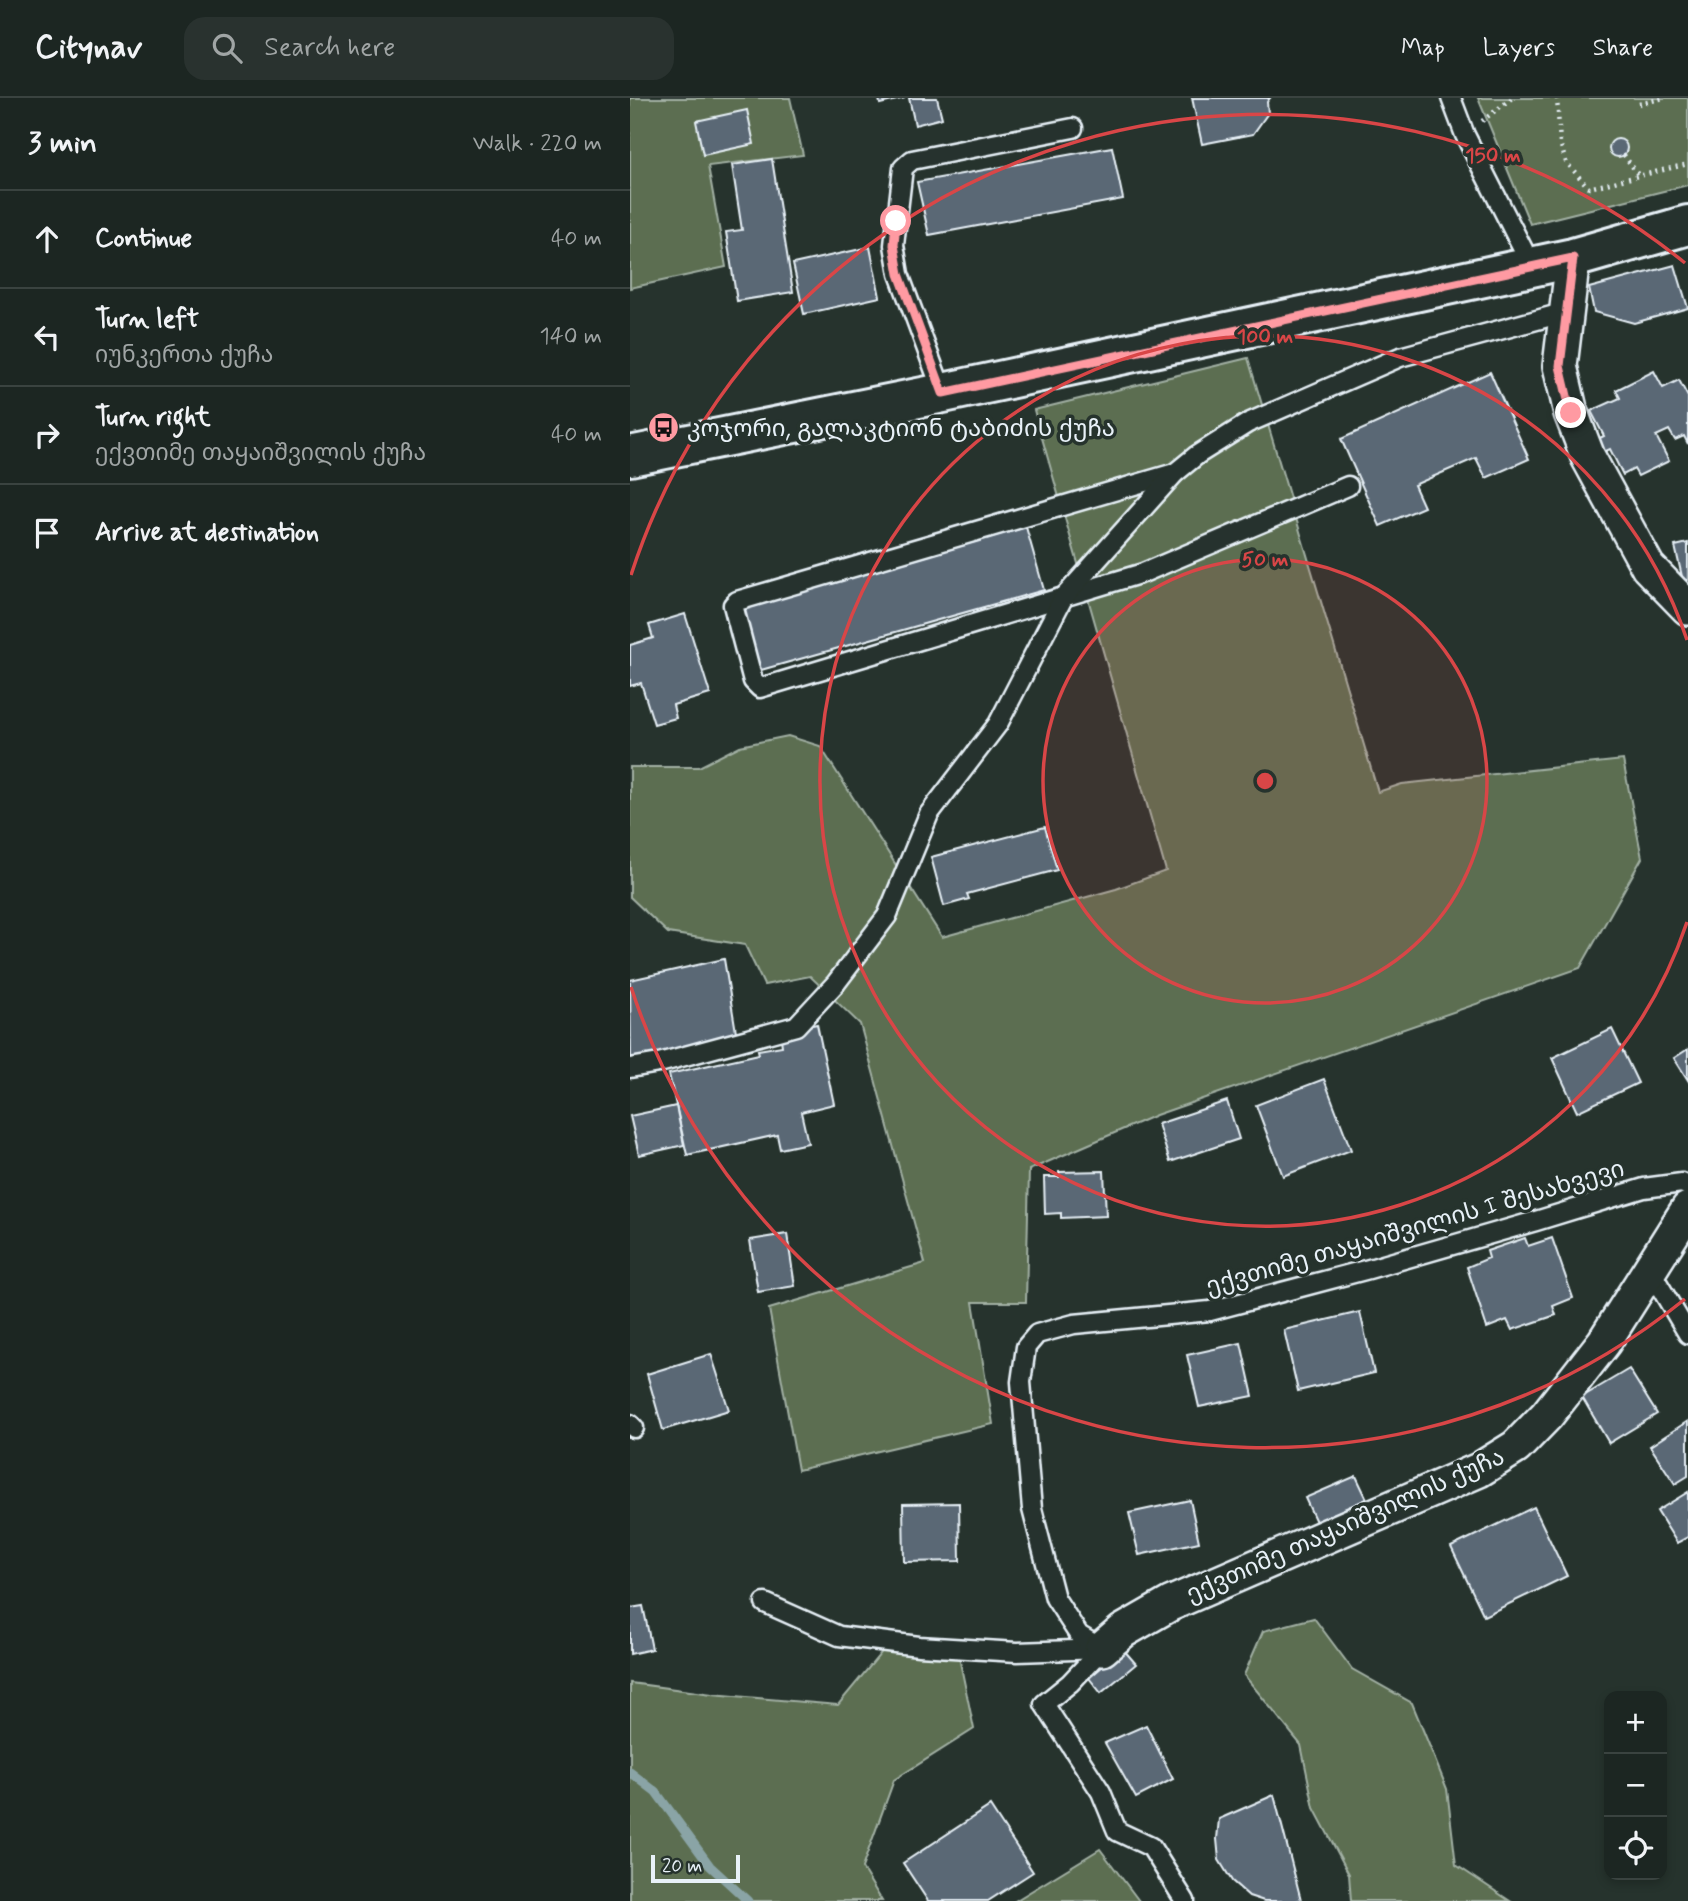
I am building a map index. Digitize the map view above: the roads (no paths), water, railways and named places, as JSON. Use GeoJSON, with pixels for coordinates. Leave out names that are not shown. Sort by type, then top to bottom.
{"type":"FeatureCollection","features":[{"type":"Feature","properties":{"kind":"main road"},"geometry":{"type":"LineString","coordinates":[[630,456],[943,393],[1532,267],[1688,225]]}},
{"type":"Feature","properties":{"kind":"street"},"geometry":{"type":"LineString","coordinates":[[1573,258],[1560,366],[1571,413],[1588,457],[1648,567],[1688,608]]}},
{"type":"Feature","properties":{"kind":"street","name":"ექვთიმე თაყაიშვილის ქუჩა"},"geometry":{"type":"LineString","coordinates":[[1102,1649],[1123,1631],[1170,1604],[1479,1470],[1516,1447],[1547,1415],[1604,1342],[1688,1209]]}},
{"type":"Feature","properties":{"kind":"lane"},"geometry":{"type":"LineString","coordinates":[[1451,98],[1465,135],[1532,267]]}},
{"type":"Feature","properties":{"kind":"lane"},"geometry":{"type":"LineString","coordinates":[[943,393],[899,274],[894,245],[903,168],[912,160],[1073,128]]}},
{"type":"Feature","properties":{"kind":"lane"},"geometry":{"type":"LineString","coordinates":[[630,1068],[659,1063],[796,1026],[836,983],[887,916],[929,814],[998,724],[1063,598],[1175,473],[1197,455],[1248,423],[1400,357],[1566,312]]}},
{"type":"Feature","properties":{"kind":"lane"},"geometry":{"type":"LineString","coordinates":[[1175,473],[737,601],[733,606],[753,681],[760,688],[1143,573],[1348,486]]}},
{"type":"Feature","properties":{"kind":"lane","name":"ექვთიმე თაყაიშვილის I შესახვევი"},"geometry":{"type":"LineString","coordinates":[[1102,1649],[1079,1635],[1055,1598],[1032,1509],[1021,1382],[1026,1347],[1037,1334],[1074,1324],[1210,1311],[1368,1269],[1644,1188],[1682,1183],[1688,1186]]}},
{"type":"Feature","properties":{"kind":"lane"},"geometry":{"type":"LineString","coordinates":[[1650,1270],[1688,1334]]}},
{"type":"Feature","properties":{"kind":"lane"},"geometry":{"type":"LineString","coordinates":[[765,1603],[839,1636],[919,1646],[1017,1652],[1102,1649]]}},
{"type":"Feature","properties":{"kind":"lane"},"geometry":{"type":"LineString","coordinates":[[1102,1649],[1070,1683],[1044,1704],[1101,1792],[1117,1831],[1151,1847],[1185,1901]]}},
{"type":"Feature","properties":{"kind":"waterway"},"geometry":{"type":"LineString","coordinates":[[630,1772],[656,1792],[710,1866],[748,1901]]}},
{"type":"Feature","properties":{"kind":"place","name":"კოჯორი, გალაკტიონ ტაბიძის ქუჩა"},"geometry":{"type":"Point","coordinates":[664,428]}}]}
